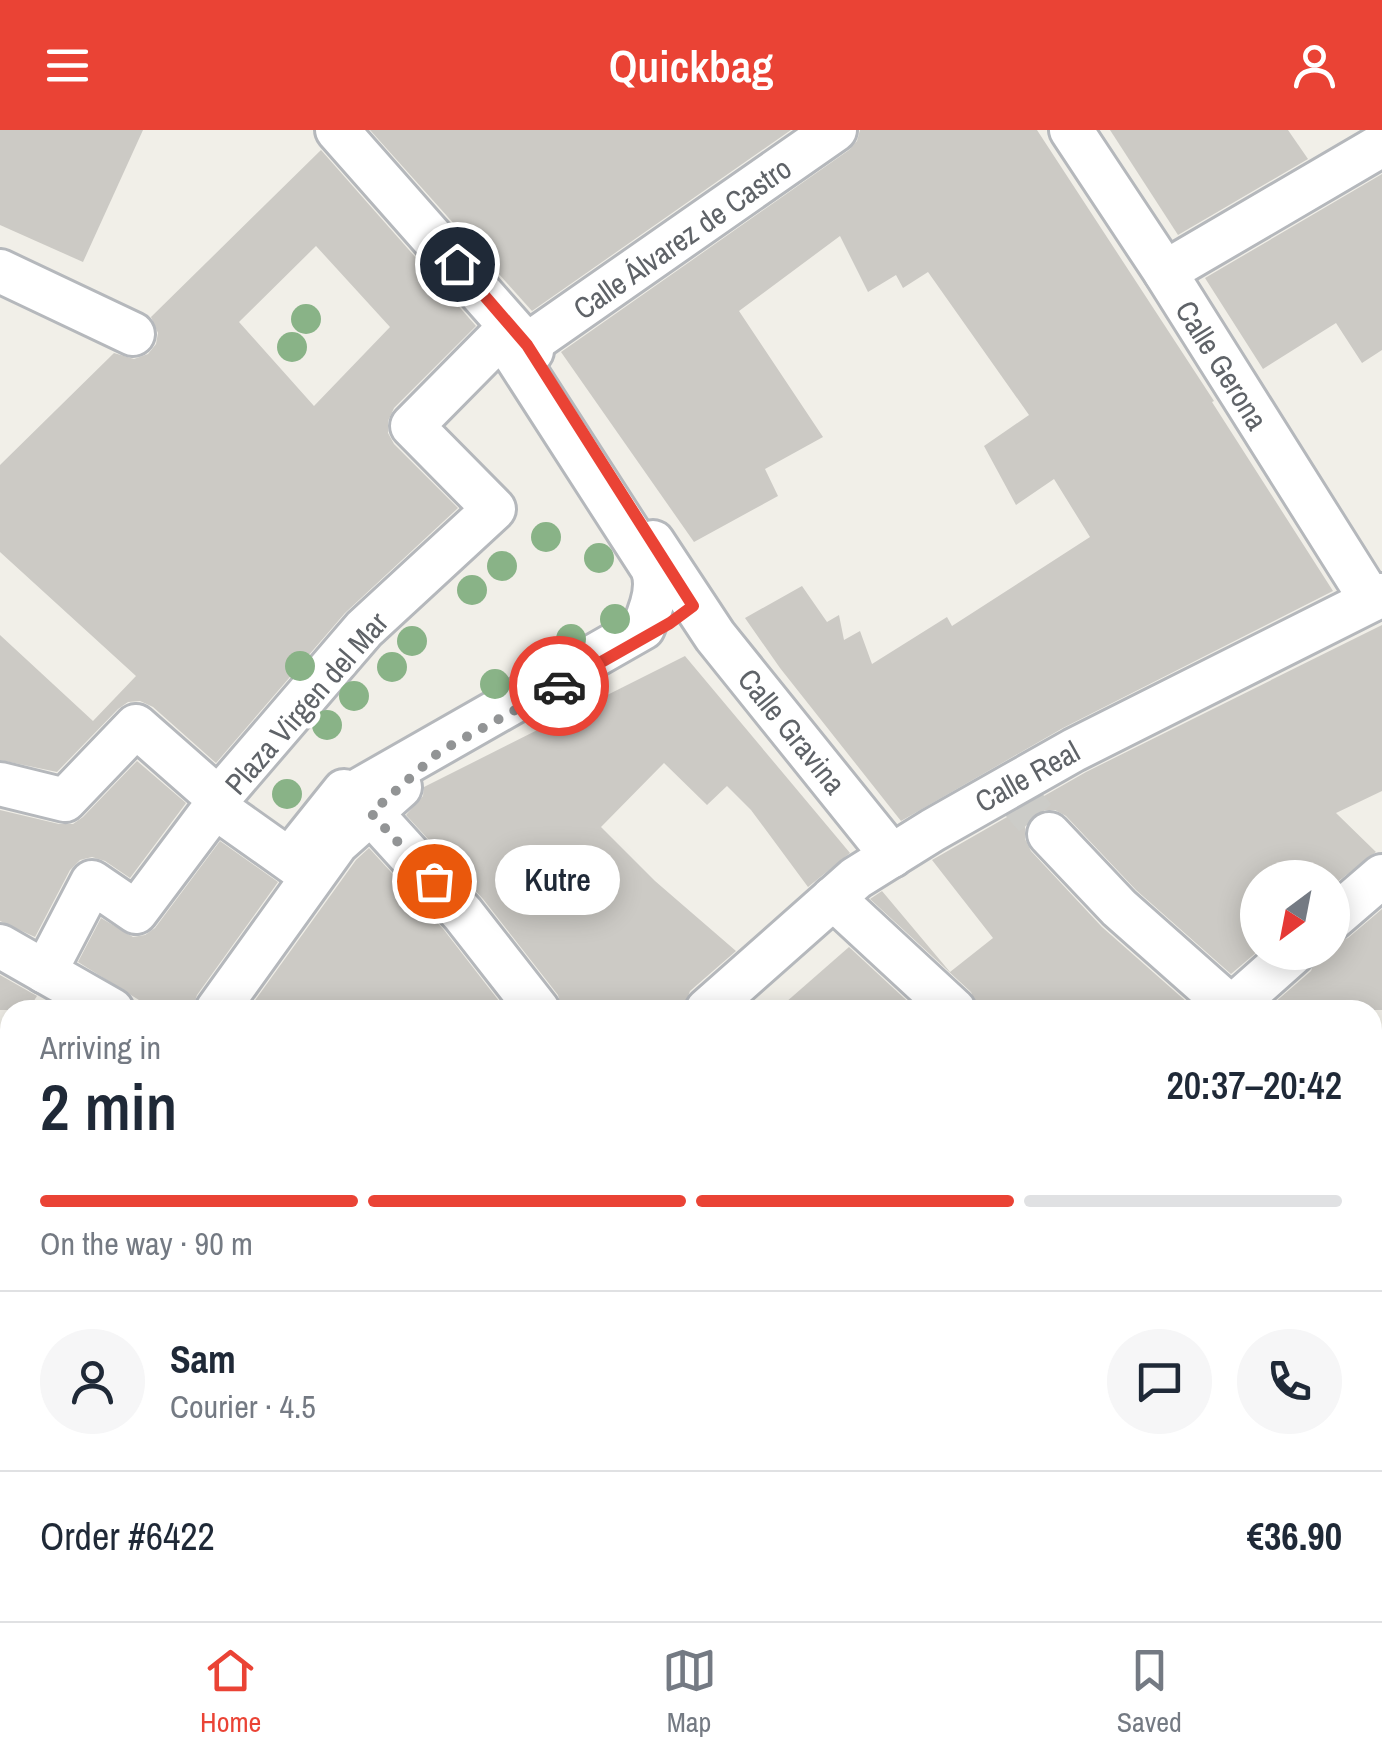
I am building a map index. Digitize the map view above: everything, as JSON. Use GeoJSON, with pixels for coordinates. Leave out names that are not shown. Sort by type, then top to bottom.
{"type":"FeatureCollection","features":[{"type":"Feature","properties":{"kind":"street"},"geometry":{"type":"LineString","coordinates":[[224,1000],[337,843],[439,752],[582,674],[693,606],[527,345],[337,130]]}},
{"type":"Feature","properties":{"kind":"street","name":"Calle Álvarez de Castro"},"geometry":{"type":"LineString","coordinates":[[527,345],[835,130]]}},
{"type":"Feature","properties":{"kind":"street","name":"Calle Gerona"},"geometry":{"type":"LineString","coordinates":[[1071,130],[1376,598]]}},
{"type":"Feature","properties":{"kind":"street"},"geometry":{"type":"LineString","coordinates":[[1165,272],[1382,145]]}},
{"type":"Feature","properties":{"kind":"street"},"geometry":{"type":"LineString","coordinates":[[0,271],[133,334]]}},
{"type":"Feature","properties":{"kind":"street","name":"Plaza Virgen del Mar"},"geometry":{"type":"LineString","coordinates":[[502,335],[652,568],[656,578],[654,594],[642,628],[358,790],[354,796],[344,791],[300,846],[310,856],[305,871],[226,815],[220,800],[358,635],[494,509],[412,426],[502,335]]}},
{"type":"Feature","properties":{"kind":"street","name":"Calle Real"},"geometry":{"type":"LineString","coordinates":[[718,1000],[856,878],[981,800],[1376,598]]}},
{"type":"Feature","properties":{"kind":"street","name":"Calle Gravina"},"geometry":{"type":"LineString","coordinates":[[693,606],[892,856]]}},
{"type":"Feature","properties":{"kind":"street"},"geometry":{"type":"LineString","coordinates":[[0,784],[64,800],[136,726],[220,800],[136,912],[92,882],[51,989]]}},
{"type":"Feature","properties":{"kind":"street"},"geometry":{"type":"LineString","coordinates":[[371,813],[462,914],[530,1000]]}},
{"type":"Feature","properties":{"kind":"street"},"geometry":{"type":"LineString","coordinates":[[1049,834],[1119,908],[1222,1000]]}},
{"type":"Feature","properties":{"kind":"street"},"geometry":{"type":"LineString","coordinates":[[1350,904],[1382,876]]}},
{"type":"Feature","properties":{"kind":"street"},"geometry":{"type":"LineString","coordinates":[[833,898],[943,1000]]}},
{"type":"Feature","properties":{"kind":"street"},"geometry":{"type":"LineString","coordinates":[[0,946],[51,989],[83,1000]]}},
{"type":"Feature","properties":{"kind":"street"},"geometry":{"type":"LineString","coordinates":[[1242,1000],[1274,970]]}},
{"type":"Feature","properties":{"kind":"building"},"geometry":{"type":"Polygon","coordinates":[[[0,130],[143,130],[83,262],[0,225],[0,130]]]}},
{"type":"Feature","properties":{"kind":"building"},"geometry":{"type":"Polygon","coordinates":[[[370,130],[791,130],[532,311],[370,130]]]}},
{"type":"Feature","properties":{"kind":"building"},"geometry":{"type":"Polygon","coordinates":[[[860,130],[1037,130],[1333,591],[1063,728],[901,821],[745,618],[802,586],[827,622],[839,615],[844,640],[860,631],[872,664],[947,617],[952,626],[1090,537],[1054,479],[1016,505],[984,446],[1029,415],[928,272],[903,288],[896,275],[868,292],[840,236],[739,311],[823,437],[765,469],[778,496],[694,542],[561,352],[849,150],[860,130]]]}},
{"type":"Feature","properties":{"kind":"building"},"geometry":{"type":"Polygon","coordinates":[[[1110,130],[1288,130],[1308,159],[1178,235],[1110,130]]]}},
{"type":"Feature","properties":{"kind":"building"},"geometry":{"type":"Polygon","coordinates":[[[321,150],[476,326],[394,408],[388,421],[388,433],[394,444],[458,508],[345,613],[216,763],[153,707],[140,701],[128,702],[118,709],[57,772],[0,760],[0,635],[93,721],[136,676],[0,552],[0,465],[114,353],[134,359],[148,354],[158,333],[151,317],[321,150]],[[316,246],[239,322],[314,406],[390,327],[316,246]]]}},
{"type":"Feature","properties":{"kind":"building"},"geometry":{"type":"Polygon","coordinates":[[[1382,174],[1382,350],[1362,363],[1336,323],[1263,369],[1205,278],[1382,174]]]}},
{"type":"Feature","properties":{"kind":"building"},"geometry":{"type":"Polygon","coordinates":[[[1382,625],[1382,791],[1336,813],[1376,852],[1350,872],[1350,860],[1240,860],[1240,966],[1231,974],[1136,890],[1066,816],[1044,810],[1033,815],[1025,826],[1025,839],[1031,851],[1102,927],[1185,1000],[974,1000],[971,992],[870,899],[882,891],[950,972],[993,938],[932,860],[1086,772],[1382,625]]]}},
{"type":"Feature","properties":{"kind":"building"},"geometry":{"type":"Polygon","coordinates":[[[685,656],[850,853],[808,887],[751,810],[727,786],[707,805],[664,763],[601,827],[655,881],[736,951],[690,991],[687,1000],[559,1000],[483,899],[406,815],[423,796],[424,787],[685,656]]]}},
{"type":"Feature","properties":{"kind":"building"},"geometry":{"type":"Polygon","coordinates":[[[137,761],[186,803],[130,878],[105,861],[92,857],[80,860],[70,870],[35,937],[0,921],[0,810],[73,824],[137,761]]]}},
{"type":"Feature","properties":{"kind":"building"},"geometry":{"type":"Polygon","coordinates":[[[220,841],[278,882],[195,1000],[139,1000],[78,962],[101,918],[133,937],[155,928],[220,841]]]}},
{"type":"Feature","properties":{"kind":"building"},"geometry":{"type":"Polygon","coordinates":[[[369,848],[444,930],[498,1000],[255,1000],[356,860],[369,848]]]}},
{"type":"Feature","properties":{"kind":"building"},"geometry":{"type":"Polygon","coordinates":[[[1382,909],[1382,1000],[1278,1000],[1311,971],[1350,970],[1350,936],[1382,909]]]}},
{"type":"Feature","properties":{"kind":"building"},"geometry":{"type":"Polygon","coordinates":[[[849,947],[906,1000],[788,1000],[849,947]]]}},
{"type":"Feature","properties":{"kind":"building"},"geometry":{"type":"Polygon","coordinates":[[[0,975],[37,996],[34,1000],[0,1000],[0,975]]]}},
{"type":"Feature","properties":{"kind":"tunnel"},"geometry":{"type":"LineString","coordinates":[[1008,786],[1049,834]]}},
{"type":"Feature","properties":{"kind":"way so far"},"geometry":{"type":"LineString","coordinates":[[434,881],[371,813],[439,752],[559,686]]}},
{"type":"Feature","properties":{"kind":"place","name":"Kutre"},"geometry":{"type":"Point","coordinates":[434,881]}},
{"type":"Feature","properties":{"kind":"route"},"geometry":{"type":"LineString","coordinates":[[457,264],[527,345],[693,606],[559,686]]}}]}
